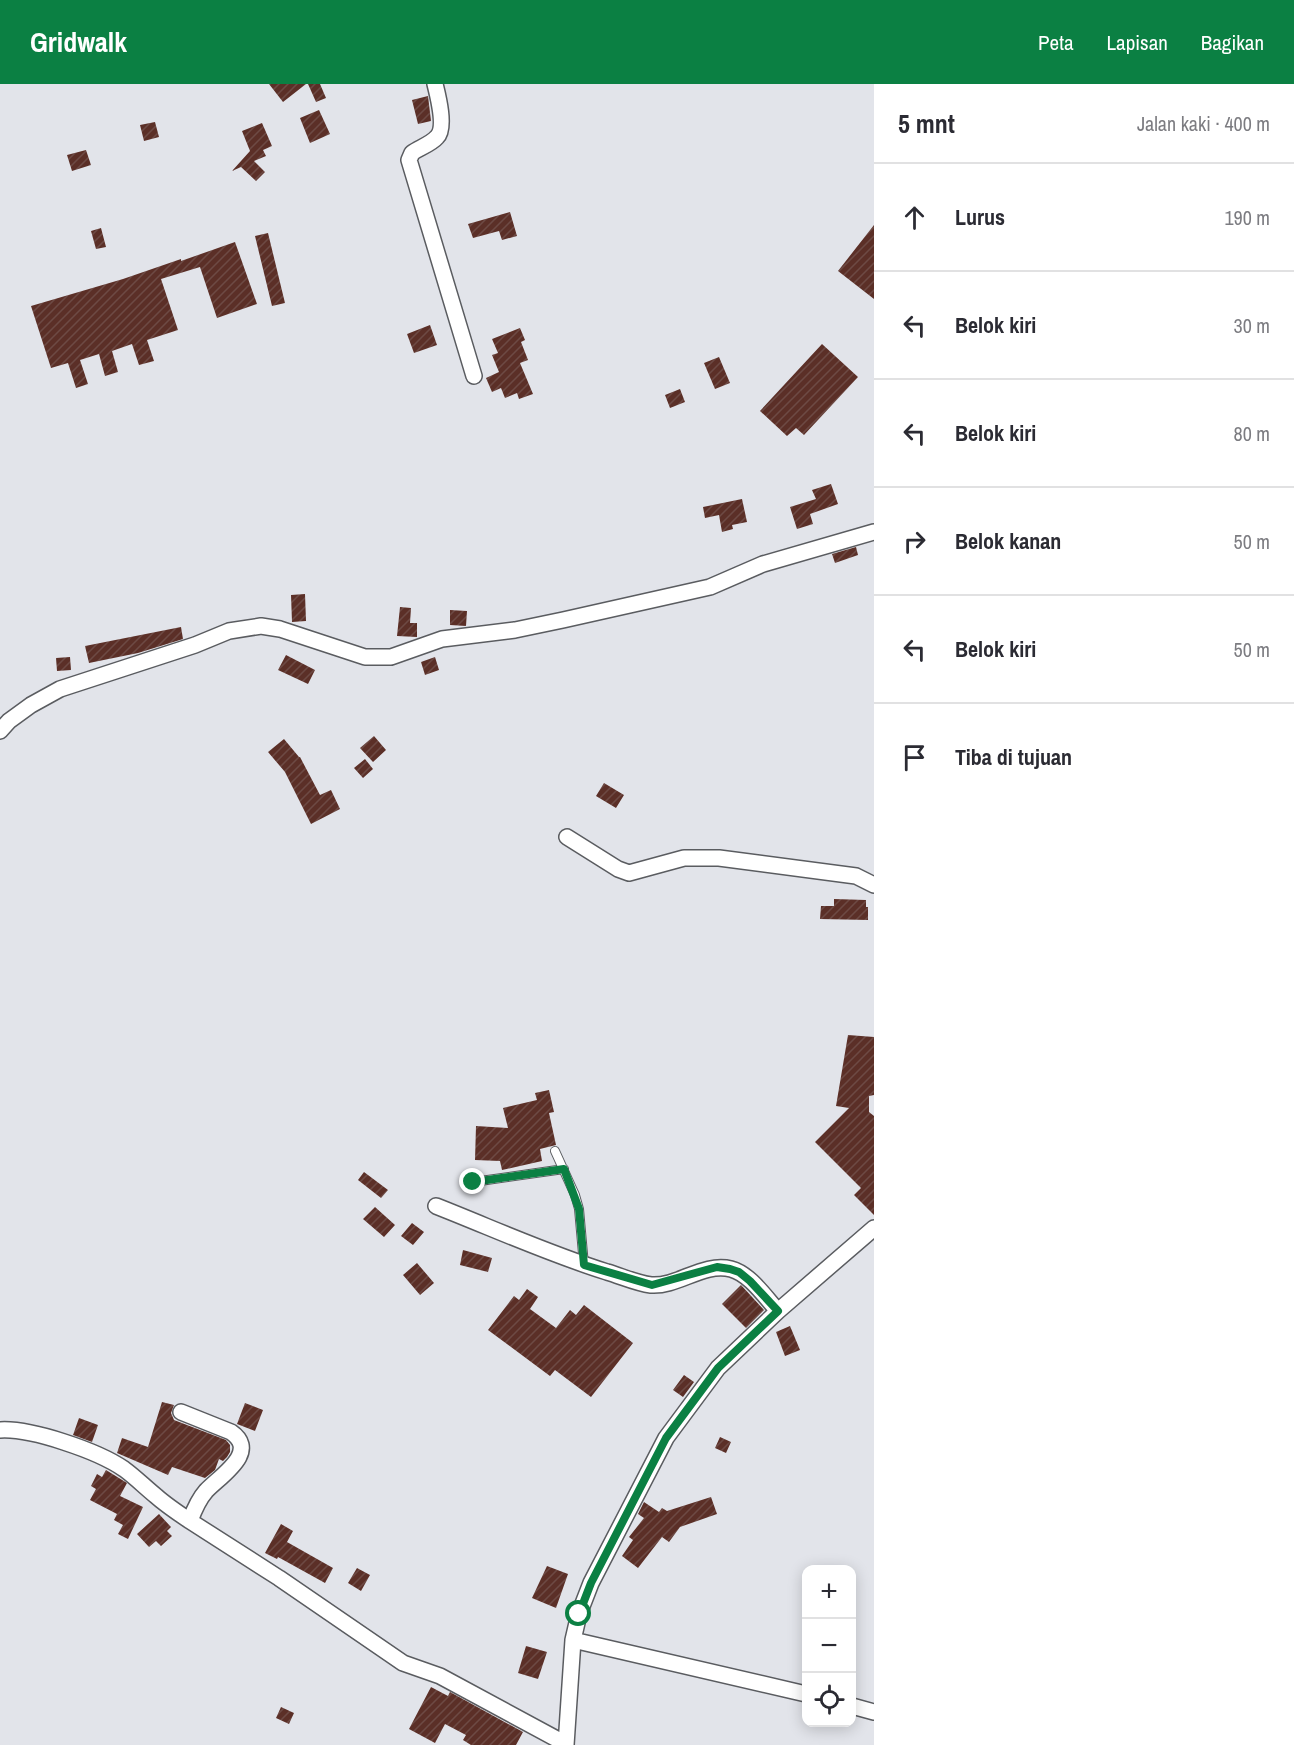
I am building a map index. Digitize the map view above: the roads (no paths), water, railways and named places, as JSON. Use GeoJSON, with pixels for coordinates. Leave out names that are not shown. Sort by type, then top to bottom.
{"type":"FeatureCollection","features":[{"type":"Feature","properties":{"kind":"street"},"geometry":{"type":"LineString","coordinates":[[435,84],[439,104],[440,132],[436,138],[412,153],[409,160],[474,376]]}},
{"type":"Feature","properties":{"kind":"street"},"geometry":{"type":"LineString","coordinates":[[0,731],[9,721],[31,705],[60,689],[195,645],[229,631],[261,626],[280,629],[364,657],[377,659],[391,657],[442,639],[544,624],[710,587],[763,564],[874,532]]}},
{"type":"Feature","properties":{"kind":"street"},"geometry":{"type":"LineString","coordinates":[[567,837],[618,869],[629,873],[684,858],[719,858],[856,876],[874,885]]}},
{"type":"Feature","properties":{"kind":"street"},"geometry":{"type":"LineString","coordinates":[[436,1206],[584,1265],[652,1285],[717,1267],[730,1269],[739,1272],[750,1281],[778,1311]]}},
{"type":"Feature","properties":{"kind":"street"},"geometry":{"type":"LineString","coordinates":[[0,1430],[30,1433],[110,1460],[168,1506],[404,1663],[440,1676],[566,1744],[573,1640],[579,1614],[591,1583],[666,1438],[718,1368],[778,1311],[874,1228]]}},
{"type":"Feature","properties":{"kind":"street"},"geometry":{"type":"LineString","coordinates":[[181,1412],[231,1432],[242,1444],[236,1463],[205,1492],[190,1521]]}},
{"type":"Feature","properties":{"kind":"street"},"geometry":{"type":"LineString","coordinates":[[573,1640],[802,1693]]}},
{"type":"Feature","properties":{"kind":"street"},"geometry":{"type":"LineString","coordinates":[[856,1707],[874,1712]]}},
{"type":"Feature","properties":{"kind":"lane"},"geometry":{"type":"LineString","coordinates":[[555,1151],[579,1209],[584,1265]]}},
{"type":"Feature","properties":{"kind":"lane"},"geometry":{"type":"LineString","coordinates":[[473,1182],[564,1169]]}}]}
